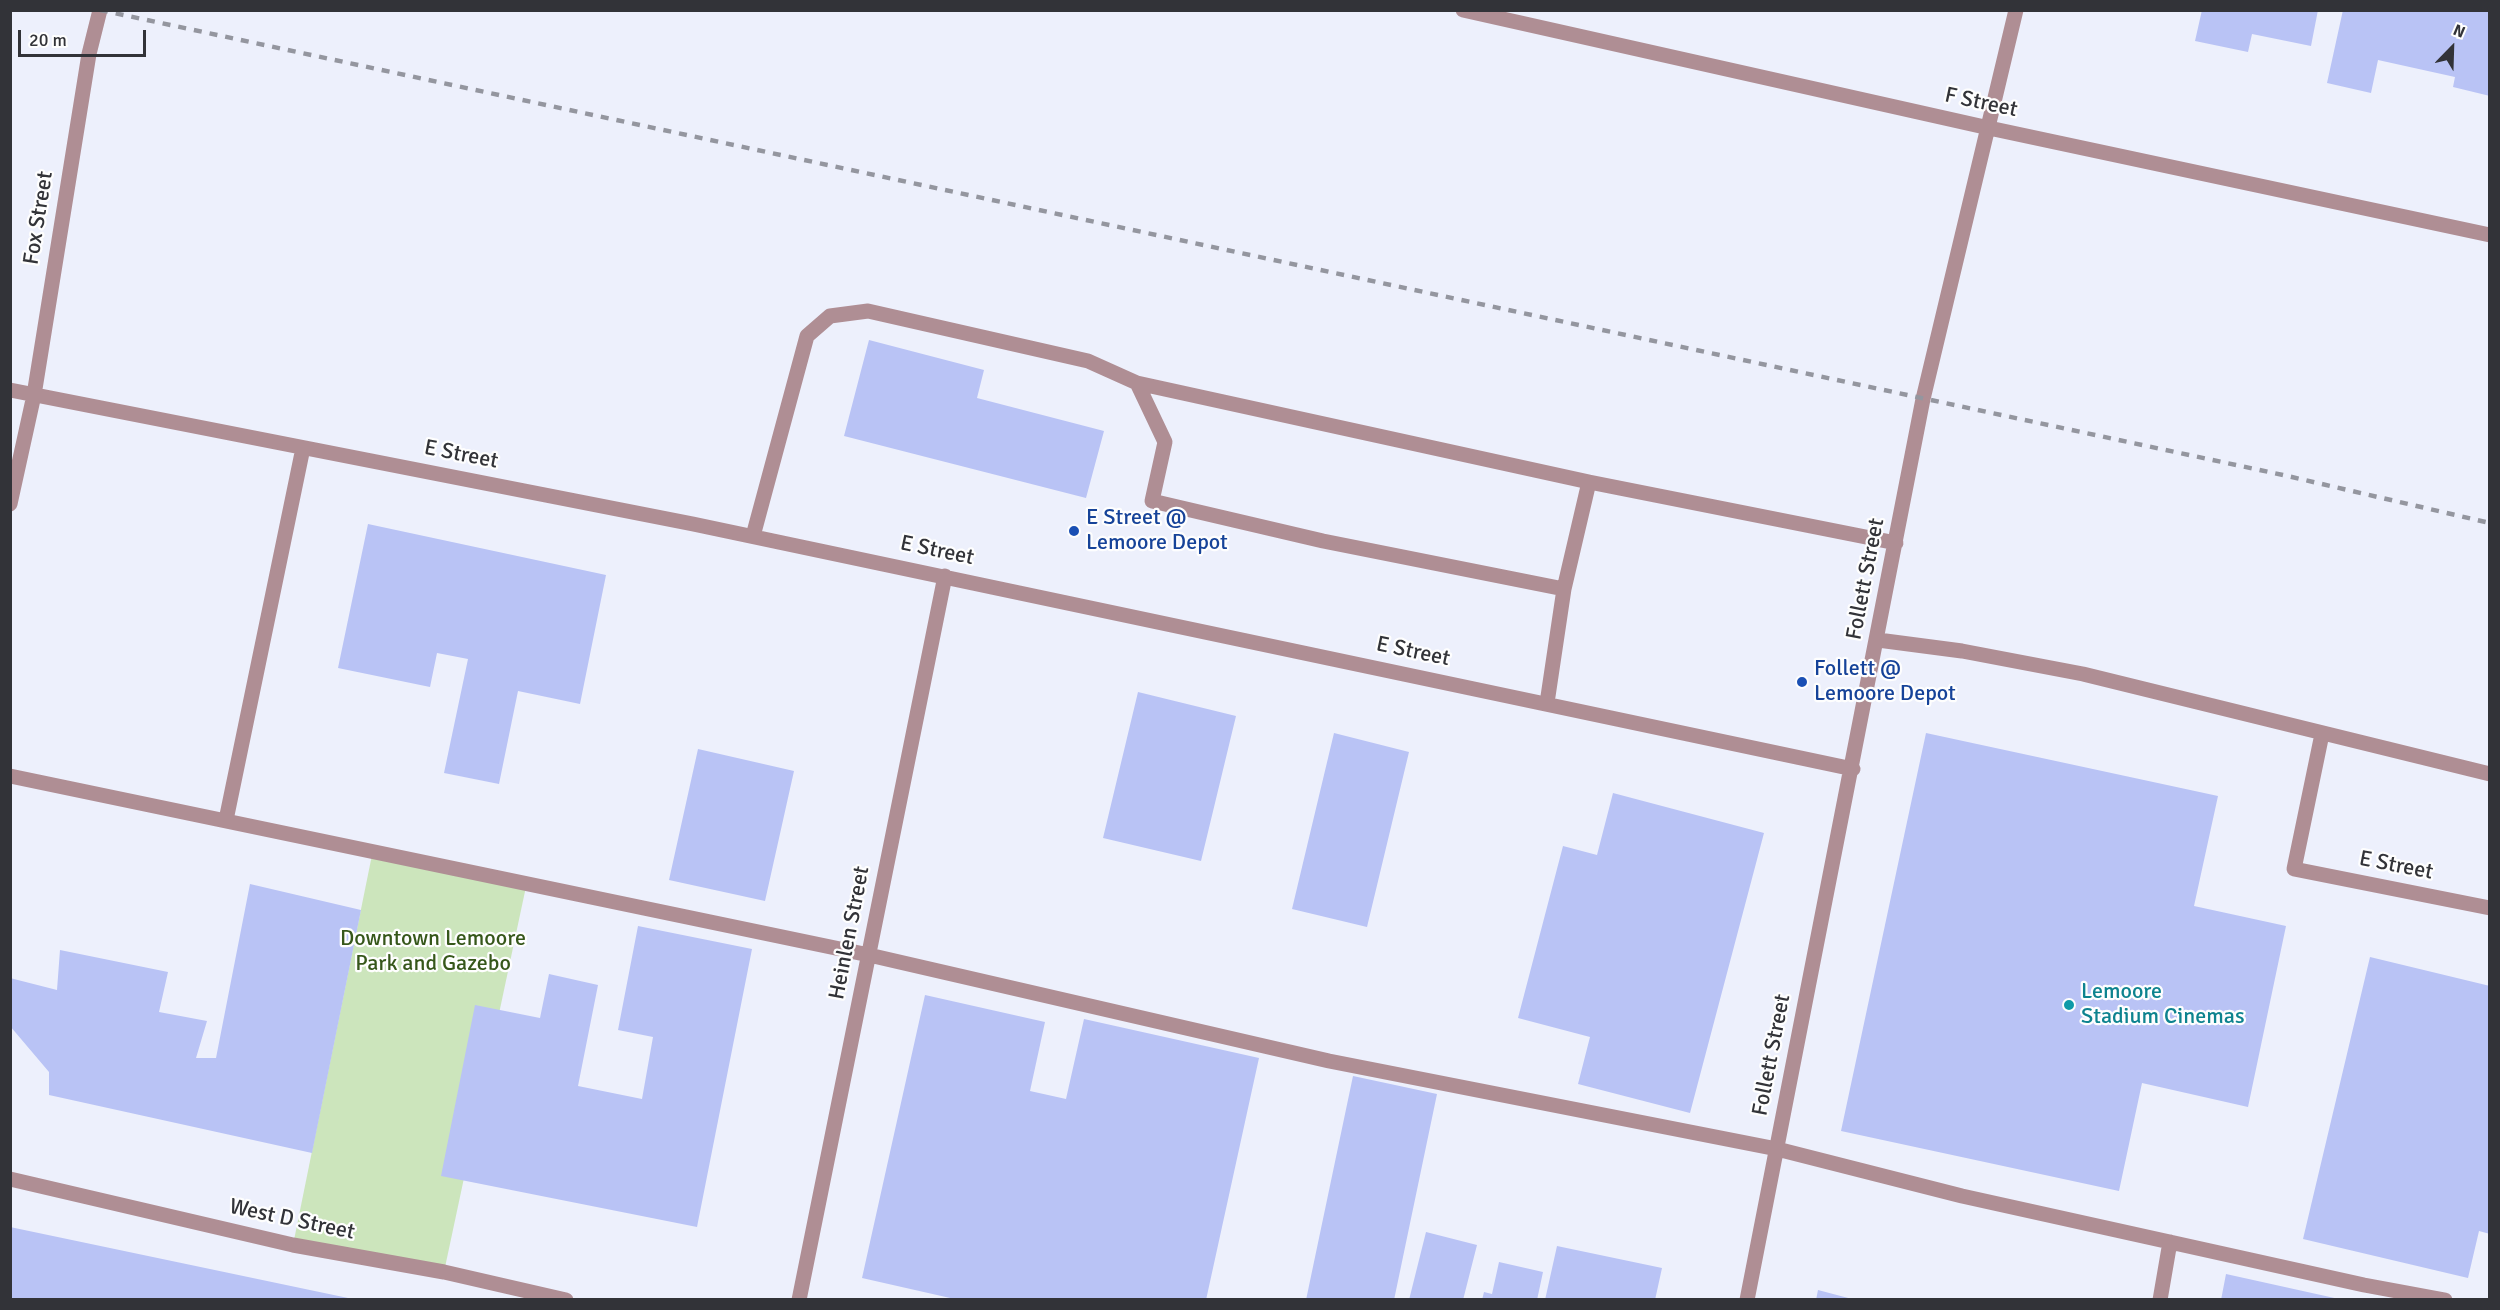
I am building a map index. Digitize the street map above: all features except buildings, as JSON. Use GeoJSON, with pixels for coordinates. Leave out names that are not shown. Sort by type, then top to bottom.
{"type":"FeatureCollection","features":[{"type":"Feature","properties":{"kind":"street","name":"Fox Street"},"geometry":{"type":"LineString","coordinates":[[10,504],[34,395],[89,54],[100,10]]}},
{"type":"Feature","properties":{"kind":"street","name":"F Street"},"geometry":{"type":"LineString","coordinates":[[1463,10],[1989,128],[2490,235]]}},
{"type":"Feature","properties":{"kind":"street","name":"Follett Street"},"geometry":{"type":"LineString","coordinates":[[1747,1299],[1853,769],[1923,399],[2016,10]]}},
{"type":"Feature","properties":{"kind":"street"},"geometry":{"type":"LineString","coordinates":[[753,536],[807,336],[830,316],[868,311],[1088,361],[1137,383],[1589,482],[1896,543]]}},
{"type":"Feature","properties":{"kind":"street"},"geometry":{"type":"LineString","coordinates":[[1137,383],[1165,442],[1152,501],[1323,541],[1564,589]]}},
{"type":"Feature","properties":{"kind":"street","name":"E Street"},"geometry":{"type":"LineString","coordinates":[[10,390],[753,536],[1853,769]]}},
{"type":"Feature","properties":{"kind":"street"},"geometry":{"type":"LineString","coordinates":[[226,820],[303,448]]}},
{"type":"Feature","properties":{"kind":"street"},"geometry":{"type":"LineString","coordinates":[[1546,703],[1564,589],[1589,482]]}},
{"type":"Feature","properties":{"kind":"street","name":"Heinlen Street"},"geometry":{"type":"LineString","coordinates":[[799,1299],[945,576]]}},
{"type":"Feature","properties":{"kind":"street"},"geometry":{"type":"LineString","coordinates":[[1878,640],[1962,651],[2082,674],[2201,701],[2322,734],[2490,774]]}},
{"type":"Feature","properties":{"kind":"street","name":"E Street"},"geometry":{"type":"LineString","coordinates":[[2322,734],[2294,869],[2490,908]]}},
{"type":"Feature","properties":{"kind":"street"},"geometry":{"type":"LineString","coordinates":[[10,776],[869,955],[1329,1061],[1777,1149],[1962,1196],[2364,1285],[2445,1299]]}},
{"type":"Feature","properties":{"kind":"street","name":"West D Street"},"geometry":{"type":"LineString","coordinates":[[10,1179],[293,1245],[444,1272],[566,1299]]}},
{"type":"Feature","properties":{"kind":"street"},"geometry":{"type":"LineString","coordinates":[[2160,1299],[2170,1242]]}},
{"type":"Feature","properties":{"kind":"green space","name":"Downtown Lemoore Park and Gazebo"},"geometry":{"type":"Polygon","coordinates":[[[373,850],[527,882],[444,1272],[293,1245],[373,850]]]}},
{"type":"Feature","properties":{"kind":"railway"},"geometry":{"type":"LineString","coordinates":[[100,10],[2283,475],[2490,523]]}},
{"type":"Feature","properties":{"kind":"place","name":"E Street @ Lemoore Depot"},"geometry":{"type":"Point","coordinates":[1074,531]}},
{"type":"Feature","properties":{"kind":"place","name":"Follett @ Lemoore Depot"},"geometry":{"type":"Point","coordinates":[1802,682]}},
{"type":"Feature","properties":{"kind":"place","name":"Lemoore Stadium Cinemas"},"geometry":{"type":"Point","coordinates":[2069,1005]}}]}
